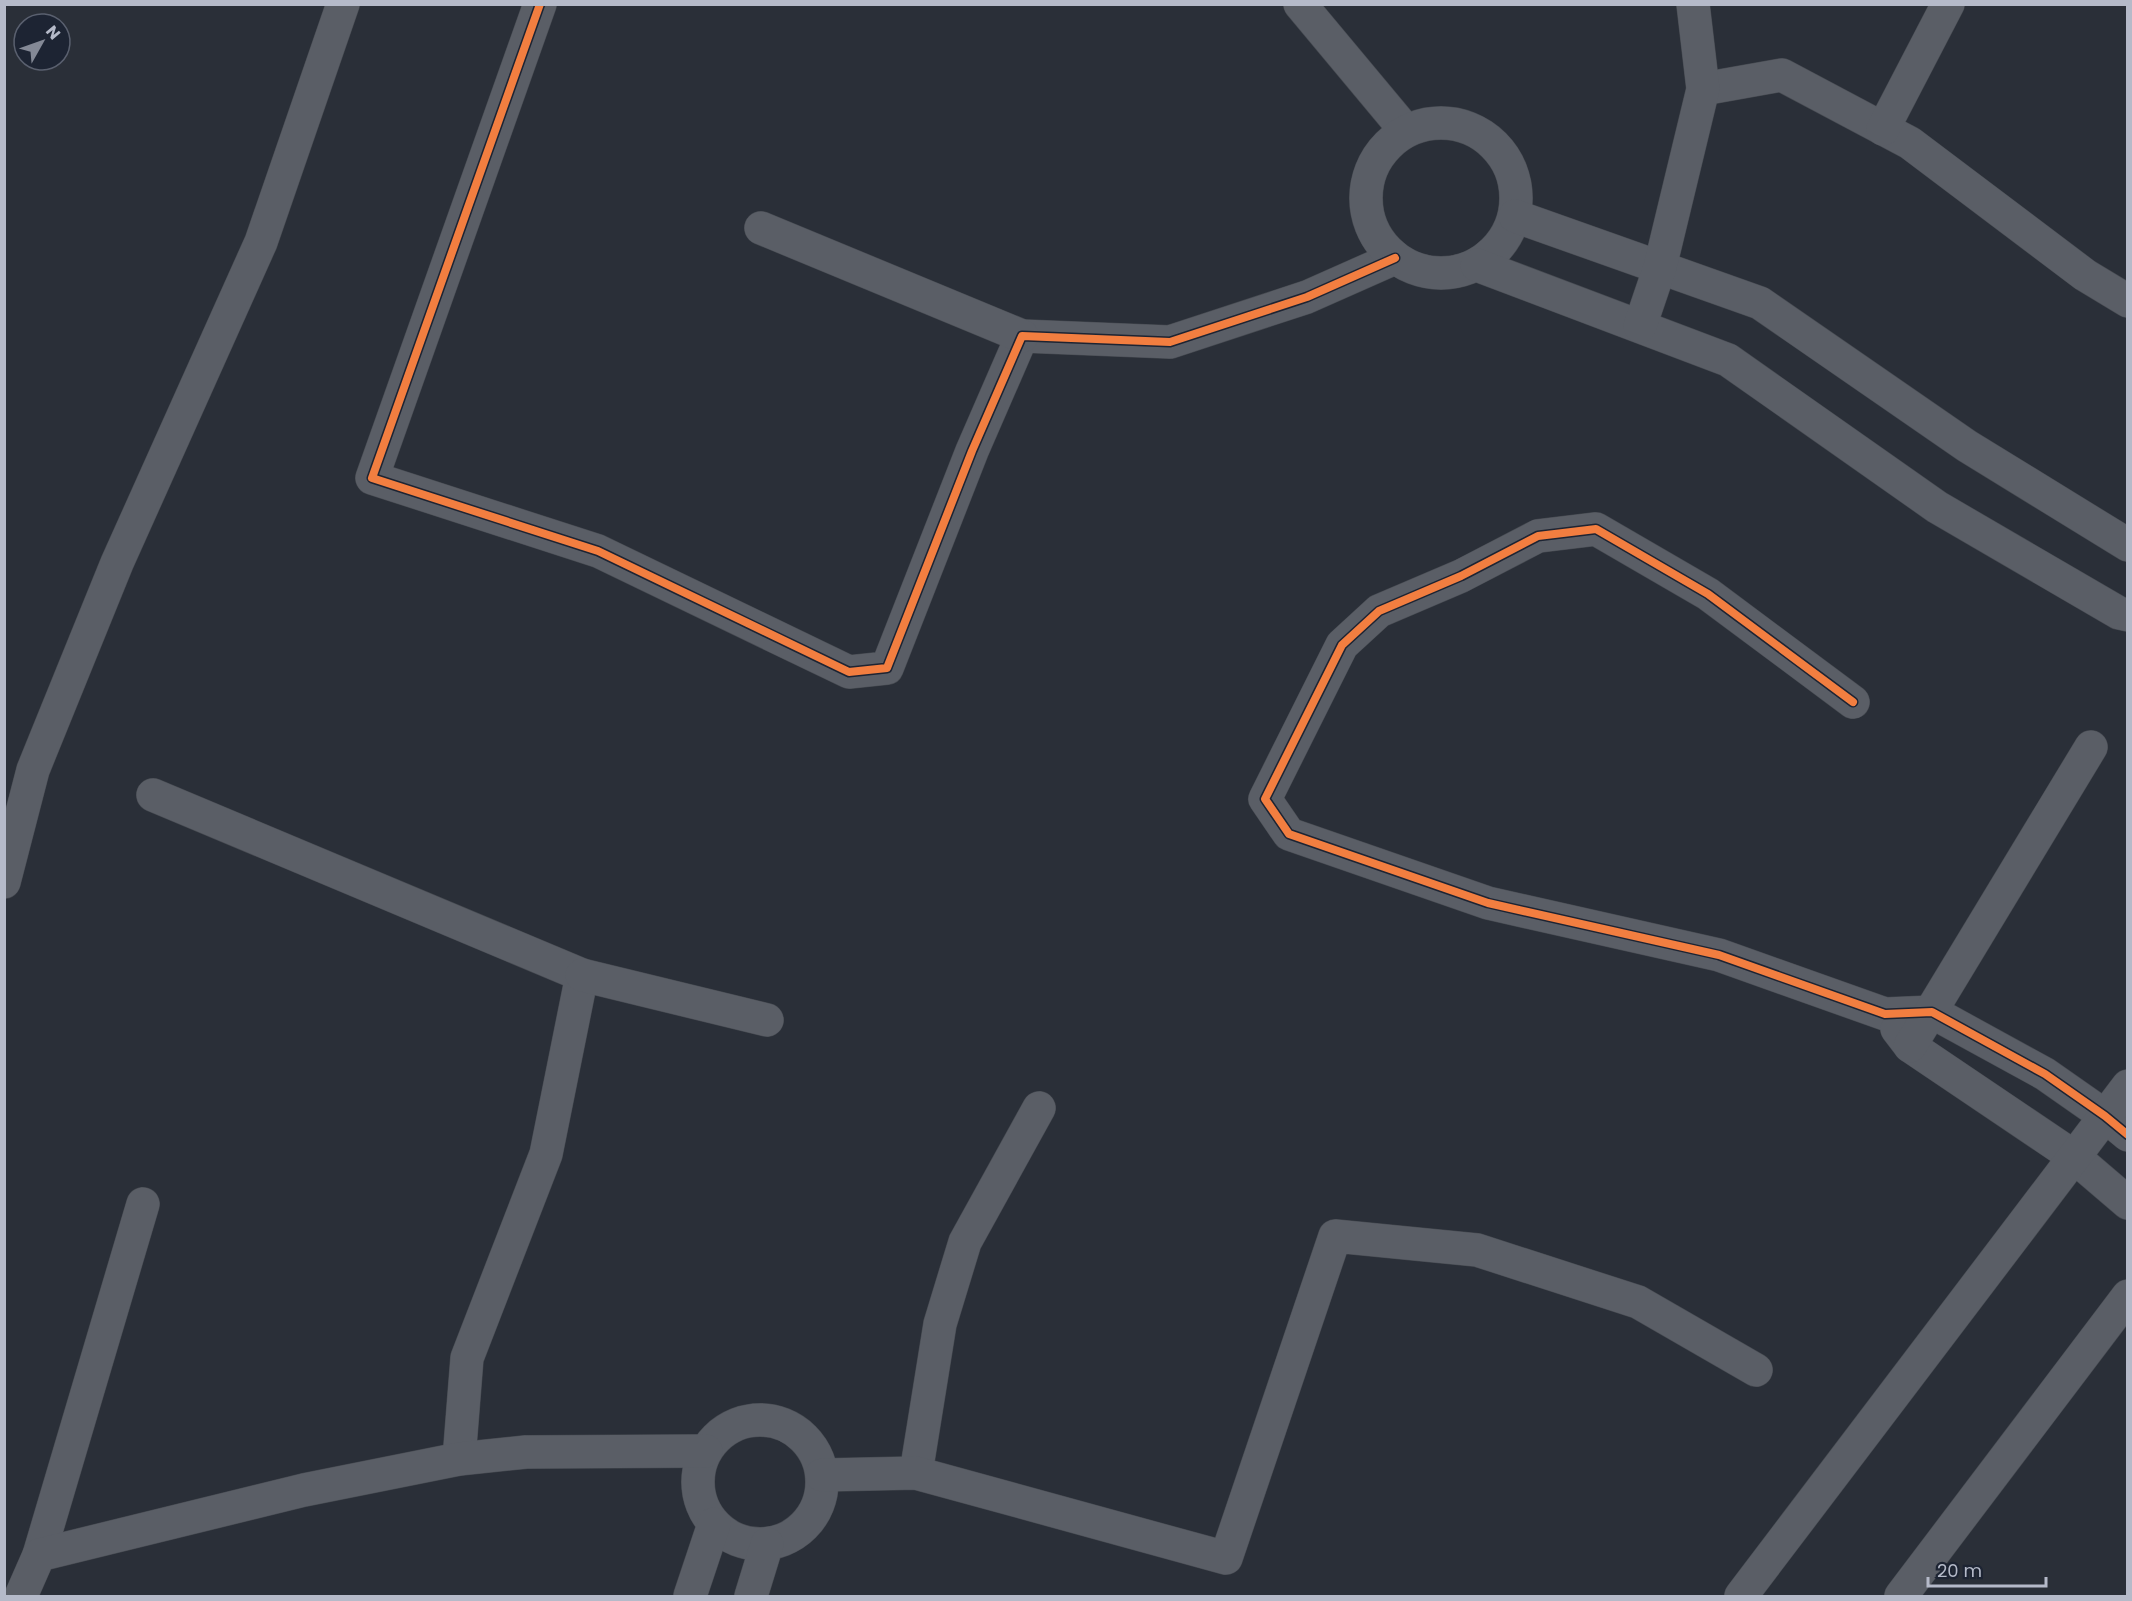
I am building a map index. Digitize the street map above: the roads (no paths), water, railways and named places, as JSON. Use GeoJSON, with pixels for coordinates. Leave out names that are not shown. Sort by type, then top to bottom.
{"type":"FeatureCollection","features":[{"type":"Feature","properties":{"kind":"street"},"geometry":{"type":"LineString","coordinates":[[4,882],[33,770],[117,563],[261,242],[343,4]]}},
{"type":"Feature","properties":{"kind":"street"},"geometry":{"type":"LineString","coordinates":[[540,4],[372,478],[598,551],[849,672],[887,668],[972,451],[1022,336]]}},
{"type":"Feature","properties":{"kind":"street"},"geometry":{"type":"LineString","coordinates":[[1300,4],[1406,131]]}},
{"type":"Feature","properties":{"kind":"street"},"geometry":{"type":"LineString","coordinates":[[1640,326],[1660,267],[1703,89],[1693,4]]}},
{"type":"Feature","properties":{"kind":"street"},"geometry":{"type":"LineString","coordinates":[[1883,129],[1948,4]]}},
{"type":"Feature","properties":{"kind":"street"},"geometry":{"type":"LineString","coordinates":[[1703,89],[1782,75],[1910,143],[2085,275],[2127,302]]}},
{"type":"Feature","properties":{"kind":"street"},"geometry":{"type":"LineString","coordinates":[[1448,123],[1469,128],[1488,139],[1503,154],[1512,173],[1517,194],[1515,216],[1508,236],[1494,252],[1477,265],[1456,272],[1435,273],[1414,269],[1395,258],[1381,242],[1370,223],[1366,201],[1368,180],[1376,160],[1389,143],[1406,131],[1426,124],[1448,123]]}},
{"type":"Feature","properties":{"kind":"street"},"geometry":{"type":"LineString","coordinates":[[1515,216],[1760,303],[1966,446],[2127,545]]}},
{"type":"Feature","properties":{"kind":"street"},"geometry":{"type":"LineString","coordinates":[[761,228],[1022,336],[1170,342],[1307,297],[1395,258]]}},
{"type":"Feature","properties":{"kind":"street"},"geometry":{"type":"LineString","coordinates":[[1477,265],[1728,360],[1937,507],[2119,613],[2127,615]]}},
{"type":"Feature","properties":{"kind":"street"},"geometry":{"type":"LineString","coordinates":[[1853,702],[1708,594],[1596,529],[1538,536],[1461,576],[1379,610],[1342,645],[1264,799],[1289,834],[1488,903],[1719,956],[1885,1014],[1932,1012],[2045,1074],[2116,1125]]}},
{"type":"Feature","properties":{"kind":"street"},"geometry":{"type":"LineString","coordinates":[[1910,1046],[2091,747]]}},
{"type":"Feature","properties":{"kind":"street"},"geometry":{"type":"LineString","coordinates":[[153,795],[582,975],[767,1020]]}},
{"type":"Feature","properties":{"kind":"street"},"geometry":{"type":"LineString","coordinates":[[459,1460],[467,1358],[546,1154],[582,975]]}},
{"type":"Feature","properties":{"kind":"street"},"geometry":{"type":"LineString","coordinates":[[1885,1014],[1910,1046],[2073,1156],[2127,1203]]}},
{"type":"Feature","properties":{"kind":"street"},"geometry":{"type":"LineString","coordinates":[[1741,1596],[2073,1156],[2116,1125],[2127,1086]]}},
{"type":"Feature","properties":{"kind":"street"},"geometry":{"type":"LineString","coordinates":[[916,1473],[940,1324],[965,1242],[1039,1108]]}},
{"type":"Feature","properties":{"kind":"street"},"geometry":{"type":"LineString","coordinates":[[21,1596],[39,1555],[143,1204]]}},
{"type":"Feature","properties":{"kind":"street"},"geometry":{"type":"LineString","coordinates":[[822,1475],[916,1473],[1226,1558],[1335,1236],[1477,1250],[1638,1302],[1756,1370]]}},
{"type":"Feature","properties":{"kind":"street"},"geometry":{"type":"LineString","coordinates":[[1901,1596],[2127,1296]]}},
{"type":"Feature","properties":{"kind":"street"},"geometry":{"type":"LineString","coordinates":[[753,1420],[773,1421],[792,1428],[806,1440],[817,1456],[822,1475],[822,1495],[815,1513],[802,1528],[786,1539],[767,1544],[747,1543],[729,1536],[714,1524],[704,1507],[698,1488],[699,1469],[706,1451],[718,1435],[735,1425],[753,1420]]}},
{"type":"Feature","properties":{"kind":"street"},"geometry":{"type":"LineString","coordinates":[[39,1555],[304,1490],[459,1460],[525,1452],[706,1451]]}},
{"type":"Feature","properties":{"kind":"street"},"geometry":{"type":"LineString","coordinates":[[690,1596],[714,1524]]}},
{"type":"Feature","properties":{"kind":"street"},"geometry":{"type":"LineString","coordinates":[[751,1596],[767,1544]]}}]}
